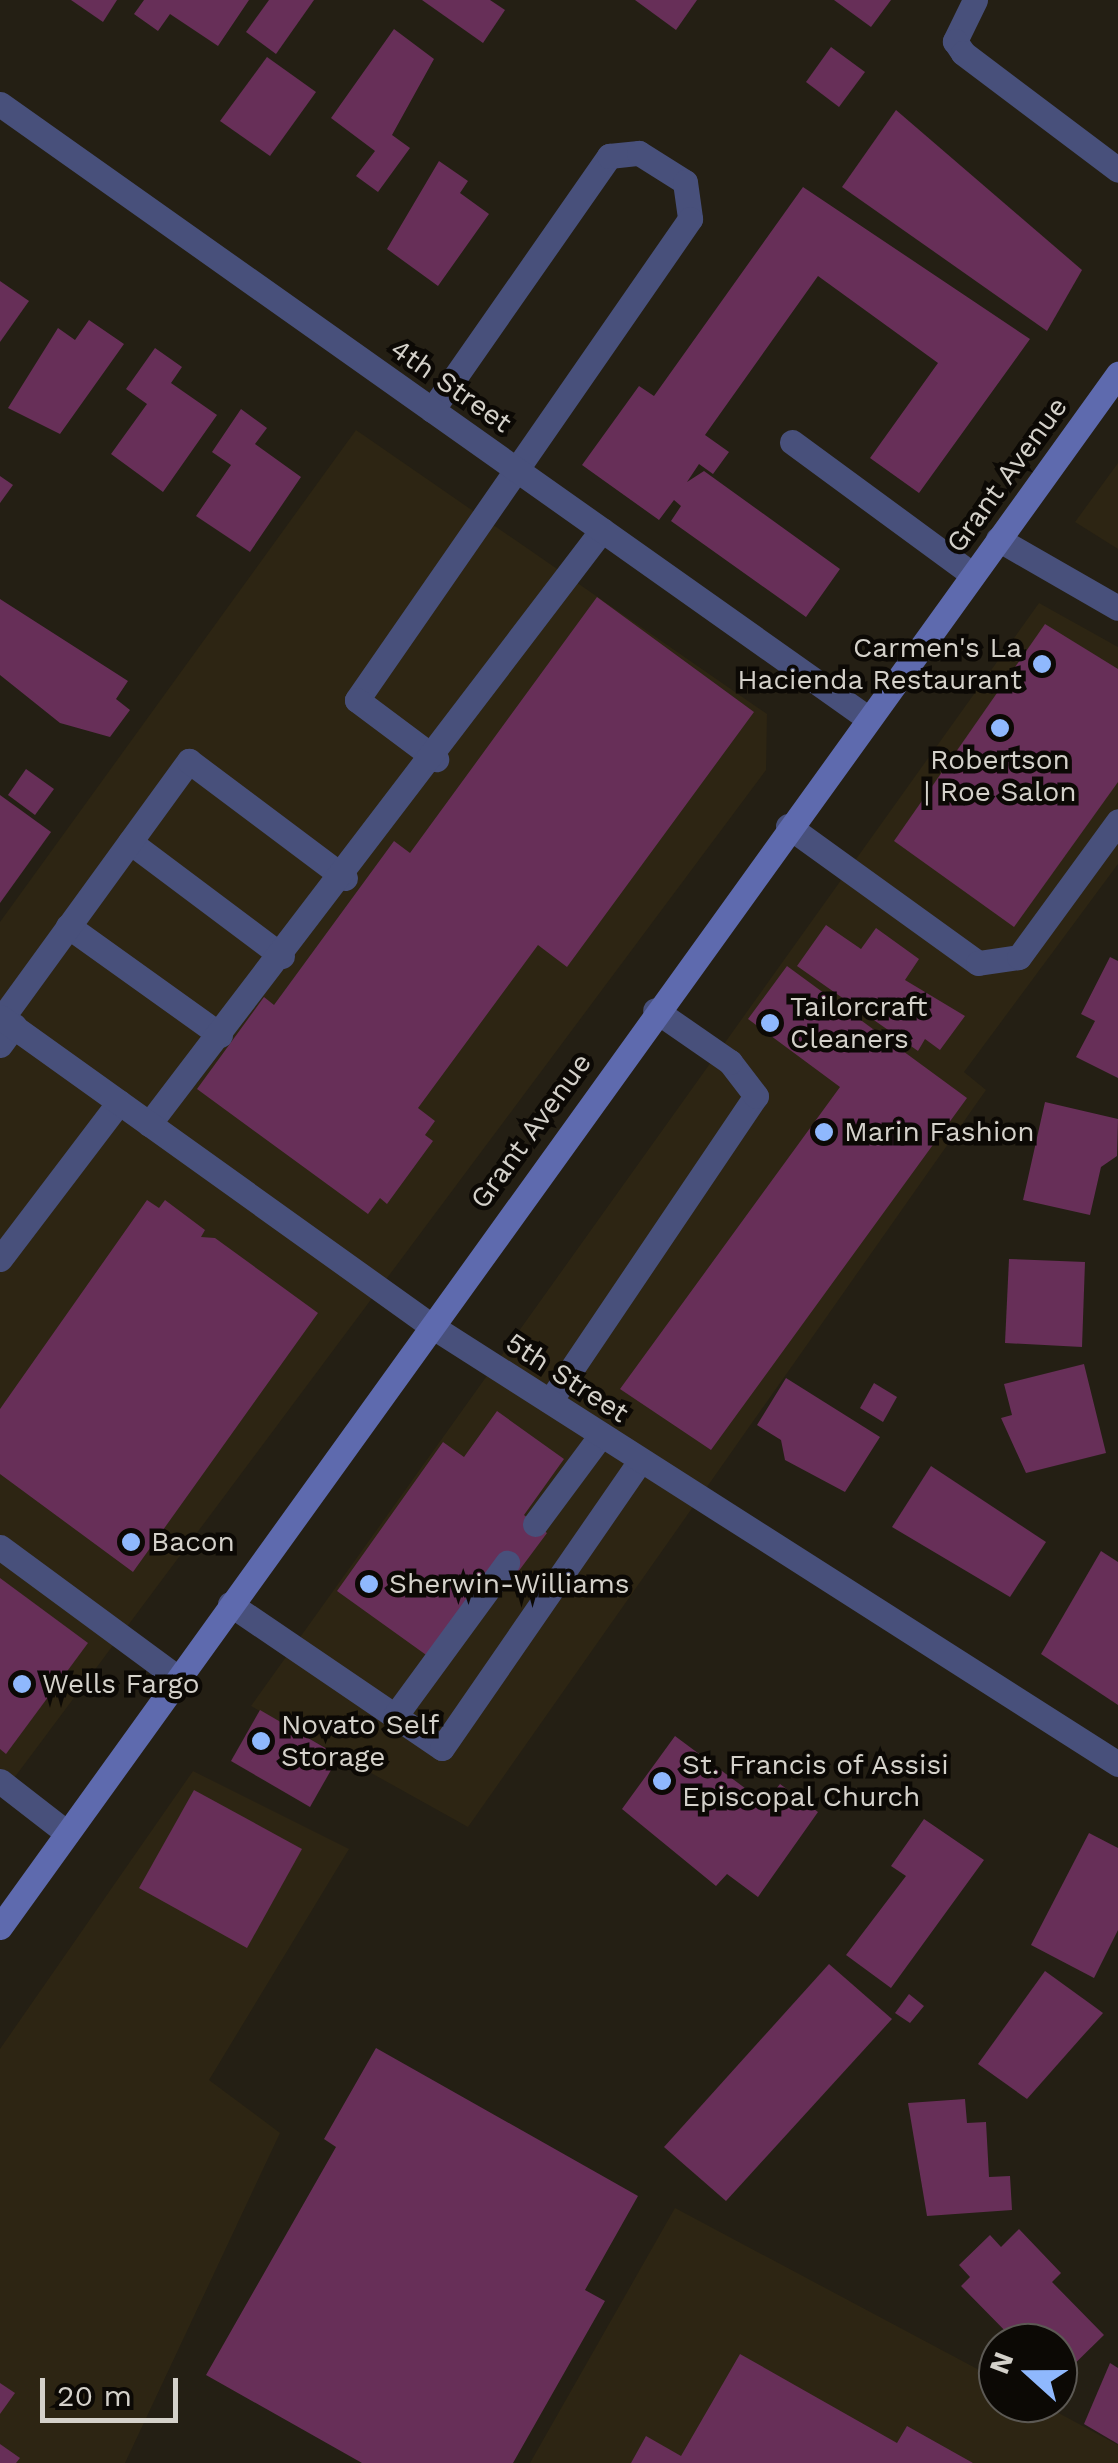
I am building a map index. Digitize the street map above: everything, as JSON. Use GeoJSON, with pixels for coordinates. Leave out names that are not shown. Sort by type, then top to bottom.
{"type":"FeatureCollection","features":[{"type":"Feature","properties":{"kind":"street"},"geometry":{"type":"LineString","coordinates":[[976,0],[954,41],[963,54],[1118,170]]}},
{"type":"Feature","properties":{"kind":"street","name":"4th Street"},"geometry":{"type":"LineString","coordinates":[[0,104],[866,717]]}},
{"type":"Feature","properties":{"kind":"street"},"geometry":{"type":"LineString","coordinates":[[432,410],[609,156],[639,153],[685,182],[690,219],[357,700],[436,759]]}},
{"type":"Feature","properties":{"kind":"street","name":"Grant Avenue"},"geometry":{"type":"LineString","coordinates":[[0,1927],[655,1010],[1118,374]]}},
{"type":"Feature","properties":{"kind":"street"},"geometry":{"type":"LineString","coordinates":[[792,442],[972,574]]}},
{"type":"Feature","properties":{"kind":"street"},"geometry":{"type":"LineString","coordinates":[[150,1124],[436,759],[602,530]]}},
{"type":"Feature","properties":{"kind":"street"},"geometry":{"type":"LineString","coordinates":[[998,539],[1118,608]]}},
{"type":"Feature","properties":{"kind":"street"},"geometry":{"type":"LineString","coordinates":[[4,1027],[68,926],[189,761],[344,878]]}},
{"type":"Feature","properties":{"kind":"street"},"geometry":{"type":"LineString","coordinates":[[788,826],[978,962],[1019,957],[1118,821]]}},
{"type":"Feature","properties":{"kind":"street"},"geometry":{"type":"LineString","coordinates":[[130,842],[282,956]]}},
{"type":"Feature","properties":{"kind":"street"},"geometry":{"type":"LineString","coordinates":[[68,926],[220,1035]]}},
{"type":"Feature","properties":{"kind":"street"},"geometry":{"type":"LineString","coordinates":[[550,1402],[756,1096],[730,1062],[655,1010]]}},
{"type":"Feature","properties":{"kind":"street","name":"5th Street"},"geometry":{"type":"LineString","coordinates":[[4,1027],[119,1102],[430,1325],[1118,1764]]}},
{"type":"Feature","properties":{"kind":"street"},"geometry":{"type":"LineString","coordinates":[[0,1259],[119,1102]]}},
{"type":"Feature","properties":{"kind":"street"},"geometry":{"type":"LineString","coordinates":[[535,1524],[600,1435]]}},
{"type":"Feature","properties":{"kind":"street"},"geometry":{"type":"LineString","coordinates":[[230,1604],[442,1748],[640,1461]]}},
{"type":"Feature","properties":{"kind":"street"},"geometry":{"type":"LineString","coordinates":[[0,1547],[178,1678]]}},
{"type":"Feature","properties":{"kind":"street"},"geometry":{"type":"LineString","coordinates":[[395,1716],[507,1563]]}},
{"type":"Feature","properties":{"kind":"street"},"geometry":{"type":"LineString","coordinates":[[0,1781],[67,1833]]}},
{"type":"Feature","properties":{"kind":"shaded area"},"geometry":{"type":"Polygon","coordinates":[[[356,430],[767,714],[766,770],[0,1797],[0,922],[356,430]]]}},
{"type":"Feature","properties":{"kind":"shaded area"},"geometry":{"type":"Polygon","coordinates":[[[1118,463],[1118,549],[1075,522],[1118,463]]]}},
{"type":"Feature","properties":{"kind":"shaded area"},"geometry":{"type":"Polygon","coordinates":[[[1039,603],[1118,647],[1118,864],[964,1072],[986,1090],[468,1827],[251,1706],[1039,603]]]}},
{"type":"Feature","properties":{"kind":"shaded area"},"geometry":{"type":"Polygon","coordinates":[[[193,1771],[349,1849],[209,2080],[280,2133],[125,2463],[0,2463],[0,2049],[193,1771]]]}},
{"type":"Feature","properties":{"kind":"shaded area"},"geometry":{"type":"Polygon","coordinates":[[[675,2208],[978,2369],[978,2423],[1077,2423],[1118,2445],[1118,2463],[530,2463],[675,2208]]]}},
{"type":"Feature","properties":{"kind":"building"},"geometry":{"type":"Polygon","coordinates":[[[71,0],[117,0],[103,22],[71,0]]]}},
{"type":"Feature","properties":{"kind":"building"},"geometry":{"type":"Polygon","coordinates":[[[144,0],[249,0],[218,46],[170,14],[158,31],[134,14],[144,0]]]}},
{"type":"Feature","properties":{"kind":"building"},"geometry":{"type":"Polygon","coordinates":[[[269,0],[314,0],[276,54],[246,32],[269,0]]]}},
{"type":"Feature","properties":{"kind":"building"},"geometry":{"type":"Polygon","coordinates":[[[422,0],[490,0],[505,10],[483,43],[422,0]]]}},
{"type":"Feature","properties":{"kind":"building"},"geometry":{"type":"Polygon","coordinates":[[[635,0],[697,0],[676,30],[635,0]]]}},
{"type":"Feature","properties":{"kind":"building"},"geometry":{"type":"Polygon","coordinates":[[[834,0],[891,0],[871,27],[834,0]]]}},
{"type":"Feature","properties":{"kind":"building"},"geometry":{"type":"Polygon","coordinates":[[[394,29],[434,59],[392,135],[410,148],[378,192],[356,176],[375,151],[331,118],[394,29]]]}},
{"type":"Feature","properties":{"kind":"building"},"geometry":{"type":"Polygon","coordinates":[[[831,47],[865,72],[839,107],[806,82],[831,47]]]}},
{"type":"Feature","properties":{"kind":"building"},"geometry":{"type":"Polygon","coordinates":[[[267,57],[316,92],[270,156],[220,121],[267,57]]]}},
{"type":"Feature","properties":{"kind":"building"},"geometry":{"type":"Polygon","coordinates":[[[896,110],[1082,270],[1047,331],[842,187],[896,110]]]}},
{"type":"Feature","properties":{"kind":"building"},"geometry":{"type":"Polygon","coordinates":[[[439,161],[468,181],[460,193],[489,214],[438,286],[387,249],[439,161]]]}},
{"type":"Feature","properties":{"kind":"building"},"geometry":{"type":"Polygon","coordinates":[[[803,187],[1030,339],[919,493],[870,458],[938,363],[818,276],[705,435],[729,452],[713,474],[699,464],[687,482],[704,471],[840,569],[806,617],[671,521],[681,506],[674,500],[659,520],[582,465],[639,386],[654,396],[803,187]]]}},
{"type":"Feature","properties":{"kind":"building"},"geometry":{"type":"Polygon","coordinates":[[[0,281],[29,301],[0,342],[0,281]]]}},
{"type":"Feature","properties":{"kind":"building"},"geometry":{"type":"Polygon","coordinates":[[[89,320],[124,344],[60,434],[8,408],[58,328],[75,340],[89,320]]]}},
{"type":"Feature","properties":{"kind":"building"},"geometry":{"type":"Polygon","coordinates":[[[155,348],[182,367],[171,383],[217,415],[163,492],[111,454],[147,404],[126,389],[155,348]]]}},
{"type":"Feature","properties":{"kind":"building"},"geometry":{"type":"Polygon","coordinates":[[[241,409],[267,428],[255,444],[301,477],[250,552],[196,516],[231,465],[212,452],[241,409]]]}},
{"type":"Feature","properties":{"kind":"building"},"geometry":{"type":"Polygon","coordinates":[[[0,476],[13,485],[0,503],[0,476]]]}},
{"type":"Feature","properties":{"kind":"building"},"geometry":{"type":"Polygon","coordinates":[[[597,597],[754,712],[567,967],[538,945],[418,1108],[435,1121],[425,1135],[433,1141],[387,1204],[380,1198],[368,1214],[197,1089],[264,997],[274,1005],[394,841],[410,853],[597,597]]]}},
{"type":"Feature","properties":{"kind":"building"},"geometry":{"type":"Polygon","coordinates":[[[0,599],[128,681],[116,699],[130,710],[110,737],[60,723],[0,675],[0,599]]]}},
{"type":"Feature","properties":{"kind":"building"},"geometry":{"type":"Polygon","coordinates":[[[1045,624],[1118,669],[1118,782],[1014,927],[894,841],[1045,624]]]}},
{"type":"Feature","properties":{"kind":"building"},"geometry":{"type":"Polygon","coordinates":[[[26,769],[54,789],[35,815],[8,795],[26,769]]]}},
{"type":"Feature","properties":{"kind":"building"},"geometry":{"type":"Polygon","coordinates":[[[0,795],[51,832],[0,903],[0,795]]]}},
{"type":"Feature","properties":{"kind":"building"},"geometry":{"type":"Polygon","coordinates":[[[826,925],[861,949],[876,928],[919,959],[905,980],[965,1016],[940,1050],[925,1039],[918,1051],[797,966],[826,925]]]}},
{"type":"Feature","properties":{"kind":"building"},"geometry":{"type":"Polygon","coordinates":[[[1110,957],[1118,961],[1118,1078],[1076,1057],[1095,1021],[1081,1014],[1110,957]]]}},
{"type":"Feature","properties":{"kind":"building"},"geometry":{"type":"Polygon","coordinates":[[[787,966],[967,1098],[711,1450],[620,1389],[840,1087],[748,1019],[787,966]]]}},
{"type":"Feature","properties":{"kind":"building"},"geometry":{"type":"Polygon","coordinates":[[[1045,1102],[1118,1119],[1117,1156],[1101,1167],[1090,1215],[1023,1200],[1045,1102]]]}},
{"type":"Feature","properties":{"kind":"building"},"geometry":{"type":"Polygon","coordinates":[[[147,1200],[159,1208],[165,1200],[205,1230],[201,1237],[215,1238],[318,1313],[133,1572],[0,1474],[0,1409],[147,1200]]]}},
{"type":"Feature","properties":{"kind":"building"},"geometry":{"type":"Polygon","coordinates":[[[1009,1259],[1085,1262],[1082,1347],[1005,1343],[1009,1259]]]}},
{"type":"Feature","properties":{"kind":"building"},"geometry":{"type":"Polygon","coordinates":[[[1084,1364],[1106,1453],[1026,1473],[1001,1418],[1012,1415],[1004,1384],[1084,1364]]]}},
{"type":"Feature","properties":{"kind":"building"},"geometry":{"type":"Polygon","coordinates":[[[786,1378],[880,1437],[845,1492],[785,1460],[781,1440],[757,1425],[786,1378]]]}},
{"type":"Feature","properties":{"kind":"building"},"geometry":{"type":"Polygon","coordinates":[[[874,1383],[897,1397],[883,1422],[860,1408],[874,1383]]]}},
{"type":"Feature","properties":{"kind":"building"},"geometry":{"type":"Polygon","coordinates":[[[497,1411],[564,1459],[524,1515],[547,1533],[518,1572],[500,1558],[429,1657],[337,1591],[443,1442],[464,1457],[497,1411]]]}},
{"type":"Feature","properties":{"kind":"building"},"geometry":{"type":"Polygon","coordinates":[[[931,1466],[1046,1542],[1010,1597],[892,1527],[931,1466]]]}},
{"type":"Feature","properties":{"kind":"building"},"geometry":{"type":"Polygon","coordinates":[[[1101,1551],[1118,1562],[1118,1705],[1041,1654],[1101,1551]]]}},
{"type":"Feature","properties":{"kind":"building"},"geometry":{"type":"Polygon","coordinates":[[[0,1578],[88,1643],[6,1754],[0,1749],[0,1578]]]}},
{"type":"Feature","properties":{"kind":"building"},"geometry":{"type":"Polygon","coordinates":[[[260,1710],[339,1756],[310,1807],[231,1761],[260,1710]]]}},
{"type":"Feature","properties":{"kind":"building"},"geometry":{"type":"Polygon","coordinates":[[[675,1736],[765,1803],[780,1784],[818,1812],[758,1897],[727,1874],[716,1886],[622,1809],[675,1736]]]}},
{"type":"Feature","properties":{"kind":"building"},"geometry":{"type":"Polygon","coordinates":[[[194,1790],[302,1849],[247,1948],[139,1888],[194,1790]]]}},
{"type":"Feature","properties":{"kind":"building"},"geometry":{"type":"Polygon","coordinates":[[[924,1819],[984,1860],[891,1988],[846,1955],[906,1876],[891,1866],[924,1819]]]}},
{"type":"Feature","properties":{"kind":"building"},"geometry":{"type":"Polygon","coordinates":[[[1089,1833],[1118,1848],[1118,1930],[1094,1978],[1031,1945],[1089,1833]]]}},
{"type":"Feature","properties":{"kind":"building"},"geometry":{"type":"Polygon","coordinates":[[[829,1964],[892,2019],[726,2201],[664,2147],[829,1964]]]}},
{"type":"Feature","properties":{"kind":"building"},"geometry":{"type":"Polygon","coordinates":[[[1045,1971],[1103,2013],[1027,2099],[978,2064],[1045,1971]]]}},
{"type":"Feature","properties":{"kind":"building"},"geometry":{"type":"Polygon","coordinates":[[[909,1994],[924,2006],[910,2023],[895,2013],[909,1994]]]}},
{"type":"Feature","properties":{"kind":"building"},"geometry":{"type":"Polygon","coordinates":[[[376,2048],[638,2196],[585,2290],[605,2301],[513,2463],[362,2463],[206,2375],[336,2147],[324,2139],[376,2048]]]}},
{"type":"Feature","properties":{"kind":"building"},"geometry":{"type":"Polygon","coordinates":[[[965,2099],[967,2123],[986,2122],[989,2177],[1010,2176],[1012,2210],[927,2216],[908,2103],[965,2099]]]}},
{"type":"Feature","properties":{"kind":"building"},"geometry":{"type":"Polygon","coordinates":[[[1019,2229],[1061,2273],[1052,2282],[1104,2335],[1078,2360],[1078,2323],[997,2323],[961,2286],[970,2277],[959,2265],[990,2235],[1001,2247],[1019,2229]]]}},
{"type":"Feature","properties":{"kind":"building"},"geometry":{"type":"Polygon","coordinates":[[[740,2354],[897,2443],[907,2426],[973,2463],[631,2463],[646,2436],[681,2456],[740,2354]]]}},
{"type":"Feature","properties":{"kind":"building"},"geometry":{"type":"Polygon","coordinates":[[[1110,2363],[1118,2368],[1118,2444],[1084,2424],[1110,2363]]]}},
{"type":"Feature","properties":{"kind":"building"},"geometry":{"type":"Polygon","coordinates":[[[0,2383],[15,2393],[0,2414],[0,2383]]]}},
{"type":"Feature","properties":{"kind":"building"},"geometry":{"type":"Polygon","coordinates":[[[0,2444],[20,2458],[16,2463],[0,2463],[0,2444]]]}},
{"type":"Feature","properties":{"kind":"place","name":"Carmen's La Hacienda Restaurant"},"geometry":{"type":"Point","coordinates":[1042,664]}},
{"type":"Feature","properties":{"kind":"place","name":"Robertson | Roe Salon"},"geometry":{"type":"Point","coordinates":[1000,728]}},
{"type":"Feature","properties":{"kind":"place","name":"Tailorcraft Cleaners"},"geometry":{"type":"Point","coordinates":[770,1023]}},
{"type":"Feature","properties":{"kind":"place","name":"Marin Fashion"},"geometry":{"type":"Point","coordinates":[824,1132]}},
{"type":"Feature","properties":{"kind":"place","name":"Bacon"},"geometry":{"type":"Point","coordinates":[131,1542]}},
{"type":"Feature","properties":{"kind":"place","name":"Sherwin-Williams"},"geometry":{"type":"Point","coordinates":[369,1584]}},
{"type":"Feature","properties":{"kind":"place","name":"Wells Fargo"},"geometry":{"type":"Point","coordinates":[22,1684]}},
{"type":"Feature","properties":{"kind":"place","name":"Novato Self Storage"},"geometry":{"type":"Point","coordinates":[261,1741]}},
{"type":"Feature","properties":{"kind":"place","name":"St. Francis of Assisi Episcopal Church"},"geometry":{"type":"Point","coordinates":[662,1781]}}]}
